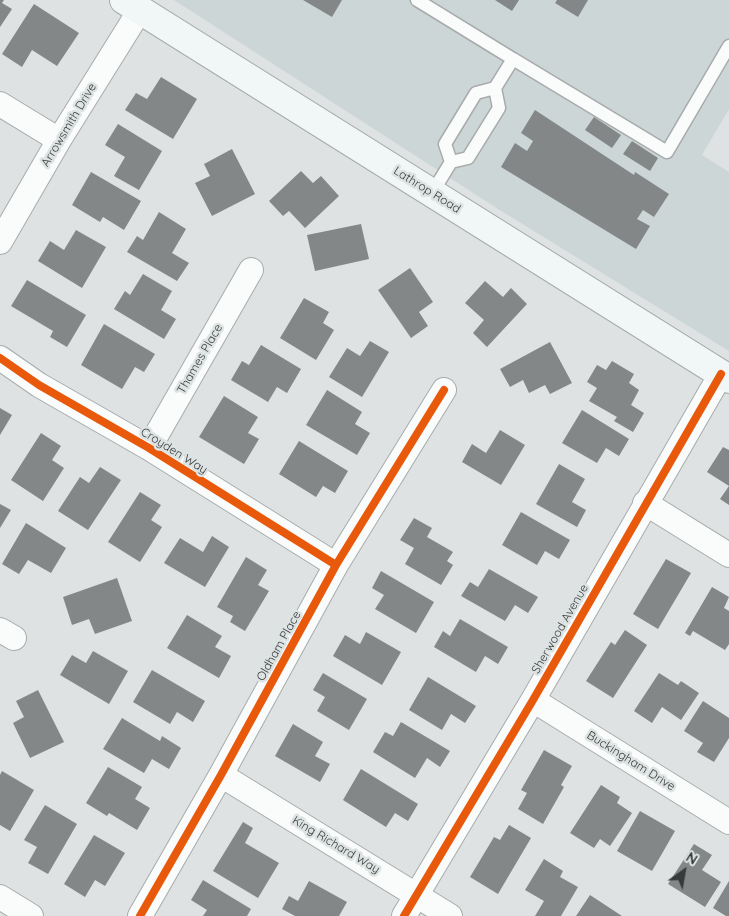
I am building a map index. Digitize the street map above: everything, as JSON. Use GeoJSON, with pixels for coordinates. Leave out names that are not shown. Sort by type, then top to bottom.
{"type":"FeatureCollection","features":[{"type":"Feature","properties":{"kind":"main road","name":"Lathrop Road"},"geometry":{"type":"LineString","coordinates":[[132,5],[725,377]]}},
{"type":"Feature","properties":{"kind":"street","name":"Arrowsmith Drive"},"geometry":{"type":"LineString","coordinates":[[0,242],[59,140],[132,5]]}},
{"type":"Feature","properties":{"kind":"street"},"geometry":{"type":"LineString","coordinates":[[0,104],[59,140]]}},
{"type":"Feature","properties":{"kind":"street","name":"Thames Place"},"geometry":{"type":"LineString","coordinates":[[149,448],[251,270]]}},
{"type":"Feature","properties":{"kind":"street","name":"Croyden Way"},"geometry":{"type":"LineString","coordinates":[[0,358],[39,385],[149,448],[336,565]]}},
{"type":"Feature","properties":{"kind":"street","name":"Sherwood Avenue"},"geometry":{"type":"LineString","coordinates":[[404,916],[533,700],[645,503],[725,377]]}},
{"type":"Feature","properties":{"kind":"street","name":"Oldham Place"},"geometry":{"type":"LineString","coordinates":[[140,916],[221,775],[336,565],[444,390]]}},
{"type":"Feature","properties":{"kind":"street"},"geometry":{"type":"LineString","coordinates":[[645,503],[729,555]]}},
{"type":"Feature","properties":{"kind":"street","name":"Buckingham Drive"},"geometry":{"type":"LineString","coordinates":[[533,700],[729,822]]}},
{"type":"Feature","properties":{"kind":"street","name":"King Richard Way"},"geometry":{"type":"LineString","coordinates":[[221,775],[450,916]]}},
{"type":"Feature","properties":{"kind":"street"},"geometry":{"type":"LineString","coordinates":[[0,897],[31,916]]}},
{"type":"Feature","properties":{"kind":"lane"},"geometry":{"type":"LineString","coordinates":[[417,0],[667,152],[729,46]]}},
{"type":"Feature","properties":{"kind":"lane"},"geometry":{"type":"LineString","coordinates":[[432,193],[451,162],[468,158],[499,108],[495,88],[513,59]]}},
{"type":"Feature","properties":{"kind":"lane"},"geometry":{"type":"LineString","coordinates":[[451,162],[445,144],[476,93],[495,88]]}},
{"type":"Feature","properties":{"kind":"shaded area"},"geometry":{"type":"Polygon","coordinates":[[[174,0],[729,0],[729,109],[702,155],[729,172],[729,351],[498,209],[174,0]]]}},
{"type":"Feature","properties":{"kind":"building"},"geometry":{"type":"Polygon","coordinates":[[[0,0],[4,0],[2,3],[12,9],[0,27],[0,0]]]}},
{"type":"Feature","properties":{"kind":"building"},"geometry":{"type":"Polygon","coordinates":[[[303,0],[342,0],[332,17],[303,0]]]}},
{"type":"Feature","properties":{"kind":"building"},"geometry":{"type":"Polygon","coordinates":[[[495,0],[519,0],[512,11],[495,0]]]}},
{"type":"Feature","properties":{"kind":"building"},"geometry":{"type":"Polygon","coordinates":[[[557,0],[588,0],[578,17],[555,3],[557,0]]]}},
{"type":"Feature","properties":{"kind":"building"},"geometry":{"type":"Polygon","coordinates":[[[34,4],[79,33],[57,66],[32,50],[22,67],[2,54],[34,4]]]}},
{"type":"Feature","properties":{"kind":"building"},"geometry":{"type":"Polygon","coordinates":[[[161,77],[197,99],[173,139],[125,110],[136,93],[147,99],[161,77]]]}},
{"type":"Feature","properties":{"kind":"building"},"geometry":{"type":"Polygon","coordinates":[[[535,110],[634,175],[635,172],[669,194],[654,217],[643,210],[637,219],[650,226],[636,249],[501,167],[515,143],[527,151],[533,141],[521,133],[535,110]]]}},
{"type":"Feature","properties":{"kind":"building"},"geometry":{"type":"Polygon","coordinates":[[[594,117],[621,135],[612,148],[585,130],[594,117]]]}},
{"type":"Feature","properties":{"kind":"building"},"geometry":{"type":"Polygon","coordinates":[[[118,124],[162,151],[139,190],[114,176],[125,157],[105,145],[118,124]]]}},
{"type":"Feature","properties":{"kind":"building"},"geometry":{"type":"Polygon","coordinates":[[[632,141],[658,158],[650,171],[623,154],[632,141]]]}},
{"type":"Feature","properties":{"kind":"building"},"geometry":{"type":"Polygon","coordinates":[[[232,149],[255,194],[212,216],[195,183],[210,176],[204,164],[232,149]]]}},
{"type":"Feature","properties":{"kind":"building"},"geometry":{"type":"Polygon","coordinates":[[[301,171],[313,183],[321,176],[339,196],[305,228],[289,211],[283,216],[269,201],[301,171]]]}},
{"type":"Feature","properties":{"kind":"building"},"geometry":{"type":"Polygon","coordinates":[[[91,172],[141,201],[124,230],[103,217],[100,222],[72,205],[91,172]]]}},
{"type":"Feature","properties":{"kind":"building"},"geometry":{"type":"Polygon","coordinates":[[[159,212],[186,229],[172,253],[189,263],[177,281],[127,252],[137,236],[143,240],[159,212]]]}},
{"type":"Feature","properties":{"kind":"building"},"geometry":{"type":"Polygon","coordinates":[[[361,224],[369,259],[315,271],[307,235],[361,224]]]}},
{"type":"Feature","properties":{"kind":"building"},"geometry":{"type":"Polygon","coordinates":[[[76,230],[106,247],[82,288],[38,261],[50,241],[64,250],[76,230]]]}},
{"type":"Feature","properties":{"kind":"building"},"geometry":{"type":"Polygon","coordinates":[[[410,268],[433,302],[419,312],[428,326],[411,338],[378,290],[410,268]]]}},
{"type":"Feature","properties":{"kind":"building"},"geometry":{"type":"Polygon","coordinates":[[[143,274],[172,291],[161,310],[176,319],[164,339],[114,309],[125,291],[130,295],[143,274]]]}},
{"type":"Feature","properties":{"kind":"building"},"geometry":{"type":"Polygon","coordinates":[[[27,280],[86,315],[67,347],[50,337],[53,331],[11,306],[27,280]]]}},
{"type":"Feature","properties":{"kind":"building"},"geometry":{"type":"Polygon","coordinates":[[[485,281],[503,297],[511,288],[527,304],[487,347],[473,333],[484,320],[465,303],[485,281]]]}},
{"type":"Feature","properties":{"kind":"building"},"geometry":{"type":"Polygon","coordinates":[[[304,298],[329,312],[323,323],[334,330],[316,360],[280,338],[304,298]]]}},
{"type":"Feature","properties":{"kind":"building"},"geometry":{"type":"Polygon","coordinates":[[[104,324],[155,354],[144,372],[135,367],[122,389],[81,365],[104,324]]]}},
{"type":"Feature","properties":{"kind":"building"},"geometry":{"type":"Polygon","coordinates":[[[370,341],[389,352],[362,397],[329,377],[347,348],[360,356],[370,341]]]}},
{"type":"Feature","properties":{"kind":"building"},"geometry":{"type":"Polygon","coordinates":[[[550,342],[572,383],[550,394],[545,385],[529,393],[523,380],[510,387],[500,369],[550,342]]]}},
{"type":"Feature","properties":{"kind":"building"},"geometry":{"type":"Polygon","coordinates":[[[261,345],[301,369],[287,393],[277,387],[268,402],[231,380],[242,361],[249,365],[261,345]]]}},
{"type":"Feature","properties":{"kind":"building"},"geometry":{"type":"Polygon","coordinates":[[[612,361],[634,374],[629,383],[639,390],[631,405],[644,413],[633,432],[614,421],[617,417],[589,401],[597,388],[587,382],[597,365],[606,370],[612,361]]]}},
{"type":"Feature","properties":{"kind":"building"},"geometry":{"type":"Polygon","coordinates":[[[327,390],[362,412],[355,424],[370,433],[357,455],[306,425],[327,390]]]}},
{"type":"Feature","properties":{"kind":"building"},"geometry":{"type":"Polygon","coordinates":[[[224,396],[258,417],[248,433],[259,439],[244,464],[199,437],[224,396]]]}},
{"type":"Feature","properties":{"kind":"building"},"geometry":{"type":"Polygon","coordinates":[[[0,408],[12,415],[0,435],[0,408]]]}},
{"type":"Feature","properties":{"kind":"building"},"geometry":{"type":"Polygon","coordinates":[[[582,410],[629,439],[619,456],[606,448],[597,463],[562,443],[582,410]]]}},
{"type":"Feature","properties":{"kind":"building"},"geometry":{"type":"Polygon","coordinates":[[[500,430],[525,445],[501,485],[462,462],[472,444],[486,453],[500,430]]]}},
{"type":"Feature","properties":{"kind":"building"},"geometry":{"type":"Polygon","coordinates":[[[41,433],[61,446],[52,460],[64,468],[43,501],[11,480],[41,433]]]}},
{"type":"Feature","properties":{"kind":"building"},"geometry":{"type":"Polygon","coordinates":[[[299,441],[348,471],[335,493],[323,486],[316,497],[279,474],[299,441]]]}},
{"type":"Feature","properties":{"kind":"building"},"geometry":{"type":"Polygon","coordinates":[[[723,447],[729,450],[729,486],[707,472],[723,447]]]}},
{"type":"Feature","properties":{"kind":"building"},"geometry":{"type":"Polygon","coordinates":[[[559,464],[585,479],[572,502],[586,510],[577,527],[536,504],[559,464]]]}},
{"type":"Feature","properties":{"kind":"building"},"geometry":{"type":"Polygon","coordinates":[[[100,467],[121,480],[88,530],[58,511],[80,477],[89,483],[100,467]]]}},
{"type":"Feature","properties":{"kind":"building"},"geometry":{"type":"Polygon","coordinates":[[[729,486],[729,505],[720,499],[729,486]]]}},
{"type":"Feature","properties":{"kind":"building"},"geometry":{"type":"Polygon","coordinates":[[[140,492],[161,505],[151,520],[162,527],[140,562],[108,542],[140,492]]]}},
{"type":"Feature","properties":{"kind":"building"},"geometry":{"type":"Polygon","coordinates":[[[0,504],[11,510],[0,528],[0,504]]]}},
{"type":"Feature","properties":{"kind":"building"},"geometry":{"type":"Polygon","coordinates":[[[521,512],[570,540],[559,559],[545,551],[537,565],[502,545],[521,512]]]}},
{"type":"Feature","properties":{"kind":"building"},"geometry":{"type":"Polygon","coordinates":[[[414,518],[432,528],[427,537],[453,552],[447,561],[453,565],[441,585],[405,564],[414,548],[400,540],[414,518]]]}},
{"type":"Feature","properties":{"kind":"building"},"geometry":{"type":"Polygon","coordinates":[[[26,523],[66,548],[51,573],[28,560],[19,574],[2,564],[26,523]]]}},
{"type":"Feature","properties":{"kind":"building"},"geometry":{"type":"Polygon","coordinates":[[[212,536],[229,547],[205,587],[164,563],[180,538],[203,552],[212,536]]]}},
{"type":"Feature","properties":{"kind":"building"},"geometry":{"type":"Polygon","coordinates":[[[246,557],[267,570],[258,585],[269,591],[245,631],[230,622],[233,616],[217,607],[246,557]]]}},
{"type":"Feature","properties":{"kind":"building"},"geometry":{"type":"Polygon","coordinates":[[[666,559],[691,573],[658,629],[633,614],[666,559]]]}},
{"type":"Feature","properties":{"kind":"building"},"geometry":{"type":"Polygon","coordinates":[[[489,569],[538,597],[528,613],[515,605],[505,621],[461,596],[470,582],[478,587],[489,569]]]}},
{"type":"Feature","properties":{"kind":"building"},"geometry":{"type":"Polygon","coordinates":[[[381,571],[434,602],[416,633],[375,609],[384,595],[372,588],[381,571]]]}},
{"type":"Feature","properties":{"kind":"building"},"geometry":{"type":"Polygon","coordinates":[[[117,578],[132,621],[95,634],[89,619],[72,625],[63,597],[117,578]]]}},
{"type":"Feature","properties":{"kind":"building"},"geometry":{"type":"Polygon","coordinates":[[[712,587],[729,597],[724,608],[729,611],[729,644],[725,650],[693,631],[690,636],[685,633],[712,587]]]}},
{"type":"Feature","properties":{"kind":"building"},"geometry":{"type":"Polygon","coordinates":[[[187,615],[222,636],[215,647],[231,656],[219,678],[167,648],[187,615]]]}},
{"type":"Feature","properties":{"kind":"building"},"geometry":{"type":"Polygon","coordinates":[[[460,619],[508,647],[498,664],[485,656],[476,672],[434,647],[443,631],[450,636],[460,619]]]}},
{"type":"Feature","properties":{"kind":"building"},"geometry":{"type":"Polygon","coordinates":[[[625,630],[647,645],[613,698],[586,681],[611,642],[615,645],[625,630]]]}},
{"type":"Feature","properties":{"kind":"building"},"geometry":{"type":"Polygon","coordinates":[[[366,632],[401,652],[382,685],[333,656],[345,635],[360,644],[366,632]]]}},
{"type":"Feature","properties":{"kind":"building"},"geometry":{"type":"Polygon","coordinates":[[[93,651],[128,671],[109,704],[60,675],[72,655],[86,663],[93,651]]]}},
{"type":"Feature","properties":{"kind":"building"},"geometry":{"type":"Polygon","coordinates":[[[152,670],[205,701],[193,722],[177,712],[170,724],[133,702],[152,670]]]}},
{"type":"Feature","properties":{"kind":"building"},"geometry":{"type":"Polygon","coordinates":[[[323,673],[367,699],[349,730],[317,711],[325,697],[313,690],[323,673]]]}},
{"type":"Feature","properties":{"kind":"building"},"geometry":{"type":"Polygon","coordinates":[[[659,673],[678,685],[681,681],[699,693],[681,720],[662,707],[652,723],[634,711],[659,673]]]}},
{"type":"Feature","properties":{"kind":"building"},"geometry":{"type":"Polygon","coordinates":[[[428,677],[476,706],[465,723],[451,714],[442,730],[409,710],[428,677]]]}},
{"type":"Feature","properties":{"kind":"building"},"geometry":{"type":"Polygon","coordinates":[[[38,690],[64,742],[30,758],[13,723],[24,717],[16,701],[38,690]]]}},
{"type":"Feature","properties":{"kind":"building"},"geometry":{"type":"Polygon","coordinates":[[[703,701],[729,718],[729,738],[714,762],[697,752],[703,743],[684,731],[703,701]]]}},
{"type":"Feature","properties":{"kind":"building"},"geometry":{"type":"Polygon","coordinates":[[[122,718],[160,741],[162,736],[181,748],[169,769],[152,759],[144,773],[103,749],[122,718]]]}},
{"type":"Feature","properties":{"kind":"building"},"geometry":{"type":"Polygon","coordinates":[[[401,722],[450,751],[440,767],[427,758],[415,778],[373,752],[385,732],[393,736],[401,722]]]}},
{"type":"Feature","properties":{"kind":"building"},"geometry":{"type":"Polygon","coordinates":[[[293,724],[323,742],[315,756],[330,764],[320,782],[275,756],[293,724]]]}},
{"type":"Feature","properties":{"kind":"building"},"geometry":{"type":"Polygon","coordinates":[[[544,750],[572,766],[561,785],[564,787],[543,824],[518,809],[527,793],[521,790],[544,750]]]}},
{"type":"Feature","properties":{"kind":"building"},"geometry":{"type":"Polygon","coordinates":[[[108,767],[142,787],[135,799],[150,808],[137,830],[109,813],[107,816],[86,803],[108,767]]]}},
{"type":"Feature","properties":{"kind":"building"},"geometry":{"type":"Polygon","coordinates":[[[361,769],[418,804],[408,821],[395,813],[386,827],[343,800],[361,769]]]}},
{"type":"Feature","properties":{"kind":"building"},"geometry":{"type":"Polygon","coordinates":[[[2,771],[34,790],[10,831],[0,825],[0,775],[2,771]]]}},
{"type":"Feature","properties":{"kind":"building"},"geometry":{"type":"Polygon","coordinates":[[[601,785],[620,797],[617,803],[632,813],[610,846],[600,839],[594,848],[570,833],[601,785]]]}},
{"type":"Feature","properties":{"kind":"building"},"geometry":{"type":"Polygon","coordinates":[[[45,805],[77,824],[48,874],[28,863],[37,847],[24,840],[45,805]]]}},
{"type":"Feature","properties":{"kind":"building"},"geometry":{"type":"Polygon","coordinates":[[[640,811],[675,831],[652,871],[617,851],[640,811]]]}},
{"type":"Feature","properties":{"kind":"building"},"geometry":{"type":"Polygon","coordinates":[[[243,822],[253,828],[245,843],[279,863],[258,898],[213,871],[243,822]]]}},
{"type":"Feature","properties":{"kind":"building"},"geometry":{"type":"Polygon","coordinates":[[[509,825],[531,838],[498,894],[470,877],[494,837],[500,840],[509,825]]]}},
{"type":"Feature","properties":{"kind":"building"},"geometry":{"type":"Polygon","coordinates":[[[94,835],[125,853],[105,886],[95,880],[85,897],[64,884],[94,835]]]}},
{"type":"Feature","properties":{"kind":"building"},"geometry":{"type":"Polygon","coordinates":[[[694,844],[712,855],[702,870],[721,882],[705,907],[668,884],[694,844]]]}},
{"type":"Feature","properties":{"kind":"building"},"geometry":{"type":"Polygon","coordinates":[[[544,859],[563,871],[560,877],[578,887],[561,916],[535,916],[544,901],[525,890],[544,859]]]}},
{"type":"Feature","properties":{"kind":"building"},"geometry":{"type":"Polygon","coordinates":[[[203,880],[251,909],[247,916],[203,916],[207,910],[191,900],[203,880]]]}},
{"type":"Feature","properties":{"kind":"building"},"geometry":{"type":"Polygon","coordinates":[[[309,881],[347,902],[339,916],[295,916],[282,909],[289,896],[298,901],[309,881]]]}},
{"type":"Feature","properties":{"kind":"building"},"geometry":{"type":"Polygon","coordinates":[[[729,881],[729,916],[726,916],[713,908],[729,881]]]}},
{"type":"Feature","properties":{"kind":"building"},"geometry":{"type":"Polygon","coordinates":[[[590,895],[622,916],[576,916],[590,895]]]}},
{"type":"Feature","properties":{"kind":"cycle path"},"geometry":{"type":"LineString","coordinates":[[0,358],[39,385],[149,448],[336,565]]}},
{"type":"Feature","properties":{"kind":"cycle path"},"geometry":{"type":"LineString","coordinates":[[404,916],[533,700],[721,374]]}},
{"type":"Feature","properties":{"kind":"cycle path"},"geometry":{"type":"LineString","coordinates":[[140,916],[221,775],[336,565],[444,390]]}}]}
